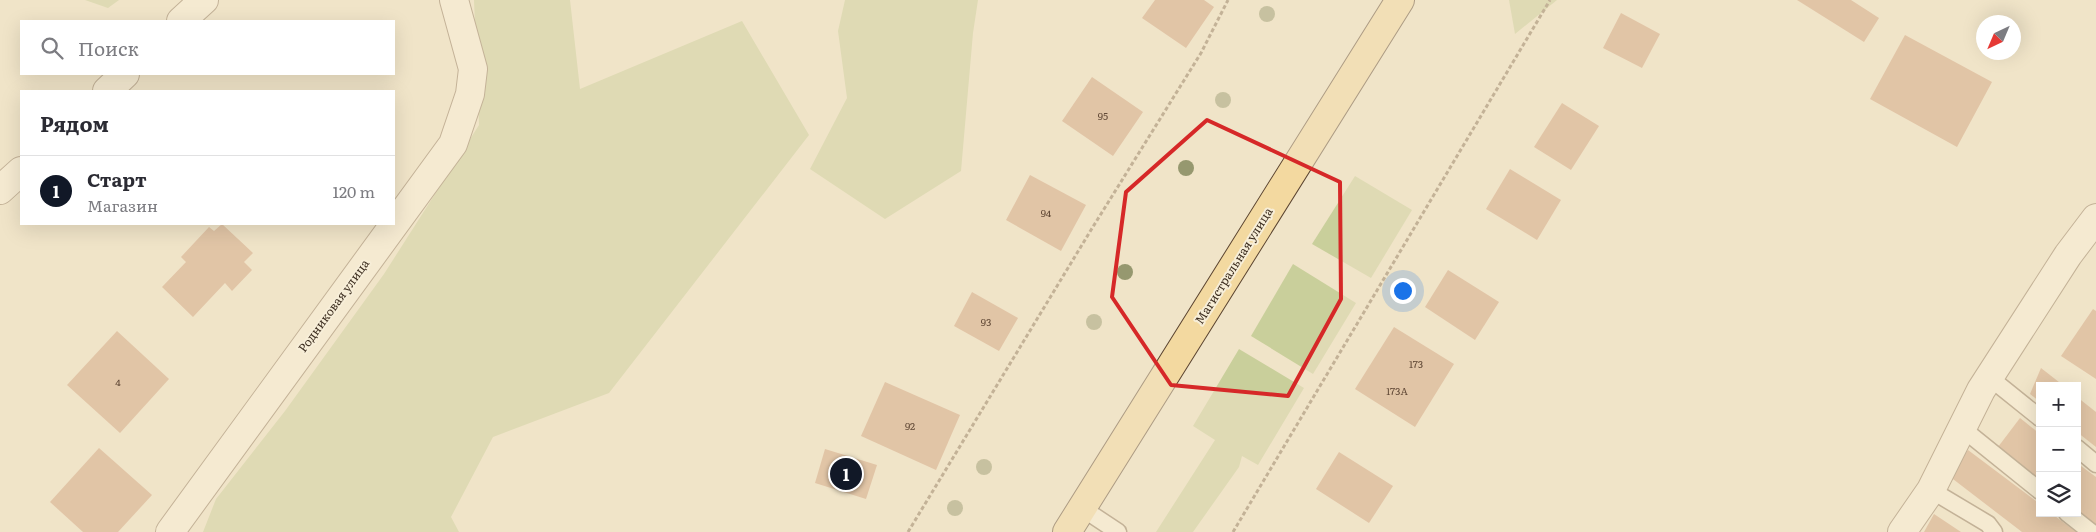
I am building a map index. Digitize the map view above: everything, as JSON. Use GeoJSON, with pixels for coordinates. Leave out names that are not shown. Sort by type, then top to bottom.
{"type":"FeatureCollection","features":[{"type":"Feature","properties":{"kind":"main road","name":"Магистральная улица"},"geometry":{"type":"LineString","coordinates":[[1067,532],[1400,0]]}},
{"type":"Feature","properties":{"kind":"street"},"geometry":{"type":"LineString","coordinates":[[182,20],[204,0]]}},
{"type":"Feature","properties":{"kind":"street","name":"Родниковая улица"},"geometry":{"type":"LineString","coordinates":[[395,224],[453,144],[470,94],[473,69],[454,0]]}},
{"type":"Feature","properties":{"kind":"street"},"geometry":{"type":"LineString","coordinates":[[108,90],[124,75]]}},
{"type":"Feature","properties":{"kind":"street"},"geometry":{"type":"LineString","coordinates":[[0,190],[20,172]]}},
{"type":"Feature","properties":{"kind":"street"},"geometry":{"type":"LineString","coordinates":[[1902,532],[1931,490],[1989,377],[2068,254],[2096,218]]}},
{"type":"Feature","properties":{"kind":"street","name":"Родниковая улица"},"geometry":{"type":"LineString","coordinates":[[170,532],[394,225]]}},
{"type":"Feature","properties":{"kind":"lane"},"geometry":{"type":"LineString","coordinates":[[1989,377],[2036,415]]}},
{"type":"Feature","properties":{"kind":"lane"},"geometry":{"type":"LineString","coordinates":[[1963,429],[2036,488]]}},
{"type":"Feature","properties":{"kind":"lane"},"geometry":{"type":"LineString","coordinates":[[2081,451],[2096,464]]}},
{"type":"Feature","properties":{"kind":"lane"},"geometry":{"type":"LineString","coordinates":[[1931,490],[1988,524],[1994,532]]}},
{"type":"Feature","properties":{"kind":"lane"},"geometry":{"type":"LineString","coordinates":[[1082,508],[1118,532]]}},
{"type":"Feature","properties":{"kind":"lane"},"geometry":{"type":"LineString","coordinates":[[2072,517],[2091,532]]}},
{"type":"Feature","properties":{"kind":"path"},"geometry":{"type":"LineString","coordinates":[[908,532],[1201,53],[1228,0]]}},
{"type":"Feature","properties":{"kind":"path"},"geometry":{"type":"LineString","coordinates":[[1233,532],[1550,0]]}},
{"type":"Feature","properties":{"kind":"highlighted area"},"geometry":{"type":"Polygon","coordinates":[[[1207,120],[1340,182],[1341,299],[1288,396],[1171,385],[1112,297],[1126,192],[1207,120]]]}},
{"type":"Feature","properties":{"kind":"green space"},"geometry":{"type":"Polygon","coordinates":[[[85,0],[119,0],[108,8],[85,0]]]}},
{"type":"Feature","properties":{"kind":"green space"},"geometry":{"type":"Polygon","coordinates":[[[474,0],[570,0],[580,89],[742,21],[809,135],[609,393],[493,437],[451,517],[459,532],[203,532],[216,499],[285,411],[384,274],[479,125],[474,0]]]}},
{"type":"Feature","properties":{"kind":"green space"},"geometry":{"type":"Polygon","coordinates":[[[845,0],[978,0],[973,33],[961,171],[885,219],[810,169],[847,98],[838,31],[845,0]]]}},
{"type":"Feature","properties":{"kind":"green space"},"geometry":{"type":"Polygon","coordinates":[[[1509,0],[1557,0],[1515,34],[1509,0]]]}},
{"type":"Feature","properties":{"kind":"green space"},"geometry":{"type":"Polygon","coordinates":[[[1355,176],[1412,210],[1371,278],[1312,244],[1355,176]]]}},
{"type":"Feature","properties":{"kind":"green space"},"geometry":{"type":"Polygon","coordinates":[[[1293,264],[1356,303],[1313,374],[1251,336],[1293,264]]]}},
{"type":"Feature","properties":{"kind":"green space"},"geometry":{"type":"Polygon","coordinates":[[[1239,349],[1304,388],[1258,465],[1242,456],[1239,467],[1193,532],[1156,532],[1215,440],[1193,426],[1239,349]]]}},
{"type":"Feature","properties":{"kind":"building"},"geometry":{"type":"Polygon","coordinates":[[[1155,0],[1204,0],[1214,7],[1186,48],[1142,18],[1155,0]]]}},
{"type":"Feature","properties":{"kind":"building"},"geometry":{"type":"Polygon","coordinates":[[[1797,0],[1851,0],[1879,18],[1864,42],[1797,0]]]}},
{"type":"Feature","properties":{"kind":"building"},"geometry":{"type":"Polygon","coordinates":[[[1621,13],[1660,34],[1642,68],[1603,48],[1621,13]]]}},
{"type":"Feature","properties":{"kind":"building"},"geometry":{"type":"Polygon","coordinates":[[[1905,35],[1992,82],[1957,147],[1870,99],[1905,35]]]}},
{"type":"Feature","properties":{"kind":"building"},"geometry":{"type":"Polygon","coordinates":[[[1092,77],[1143,112],[1113,156],[1062,121],[1092,77]]]}},
{"type":"Feature","properties":{"kind":"building"},"geometry":{"type":"Polygon","coordinates":[[[1562,103],[1599,126],[1571,170],[1534,147],[1562,103]]]}},
{"type":"Feature","properties":{"kind":"building"},"geometry":{"type":"Polygon","coordinates":[[[1510,169],[1561,200],[1537,240],[1486,209],[1510,169]]]}},
{"type":"Feature","properties":{"kind":"building"},"geometry":{"type":"Polygon","coordinates":[[[1030,175],[1086,205],[1061,251],[1006,220],[1030,175]]]}},
{"type":"Feature","properties":{"kind":"building"},"geometry":{"type":"Polygon","coordinates":[[[223,225],[253,253],[244,262],[252,270],[232,291],[225,283],[193,317],[162,287],[186,262],[181,257],[209,227],[214,231],[223,225]]]}},
{"type":"Feature","properties":{"kind":"building"},"geometry":{"type":"Polygon","coordinates":[[[1448,270],[1499,302],[1475,340],[1425,307],[1448,270]]]}},
{"type":"Feature","properties":{"kind":"building"},"geometry":{"type":"Polygon","coordinates":[[[972,292],[1018,318],[999,351],[954,326],[972,292]]]}},
{"type":"Feature","properties":{"kind":"building"},"geometry":{"type":"Polygon","coordinates":[[[2093,309],[2096,311],[2096,379],[2061,356],[2093,309]]]}},
{"type":"Feature","properties":{"kind":"building"},"geometry":{"type":"Polygon","coordinates":[[[1394,327],[1454,364],[1415,427],[1355,389],[1394,327]]]}},
{"type":"Feature","properties":{"kind":"building"},"geometry":{"type":"Polygon","coordinates":[[[117,331],[169,379],[120,433],[67,385],[117,331]]]}},
{"type":"Feature","properties":{"kind":"building"},"geometry":{"type":"Polygon","coordinates":[[[2041,368],[2059,382],[2036,382],[2036,399],[2030,394],[2041,368]]]}},
{"type":"Feature","properties":{"kind":"building"},"geometry":{"type":"Polygon","coordinates":[[[885,382],[960,415],[936,470],[861,436],[885,382]]]}},
{"type":"Feature","properties":{"kind":"building"},"geometry":{"type":"Polygon","coordinates":[[[2081,400],[2096,412],[2096,447],[2081,435],[2081,400]]]}},
{"type":"Feature","properties":{"kind":"building"},"geometry":{"type":"Polygon","coordinates":[[[2020,418],[2036,431],[2036,477],[1998,447],[2020,418]]]}},
{"type":"Feature","properties":{"kind":"building"},"geometry":{"type":"Polygon","coordinates":[[[99,448],[152,495],[118,532],[83,532],[50,502],[99,448]]]}},
{"type":"Feature","properties":{"kind":"building"},"geometry":{"type":"Polygon","coordinates":[[[825,449],[877,465],[866,499],[815,483],[825,449]]]}},
{"type":"Feature","properties":{"kind":"building"},"geometry":{"type":"Polygon","coordinates":[[[1968,450],[2036,501],[2036,517],[2056,517],[2076,532],[2022,532],[1949,476],[1968,450]]]}},
{"type":"Feature","properties":{"kind":"building"},"geometry":{"type":"Polygon","coordinates":[[[1339,452],[1393,486],[1369,523],[1316,489],[1339,452]]]}},
{"type":"Feature","properties":{"kind":"building"},"geometry":{"type":"Polygon","coordinates":[[[2081,466],[2096,477],[2096,525],[2081,513],[2081,466]]]}},
{"type":"Feature","properties":{"kind":"building"},"geometry":{"type":"Polygon","coordinates":[[[1934,514],[1961,532],[1924,532],[1934,514]]]}},
{"type":"Feature","properties":{"kind":"place","name":"Старт"},"geometry":{"type":"Point","coordinates":[846,474]}}]}
